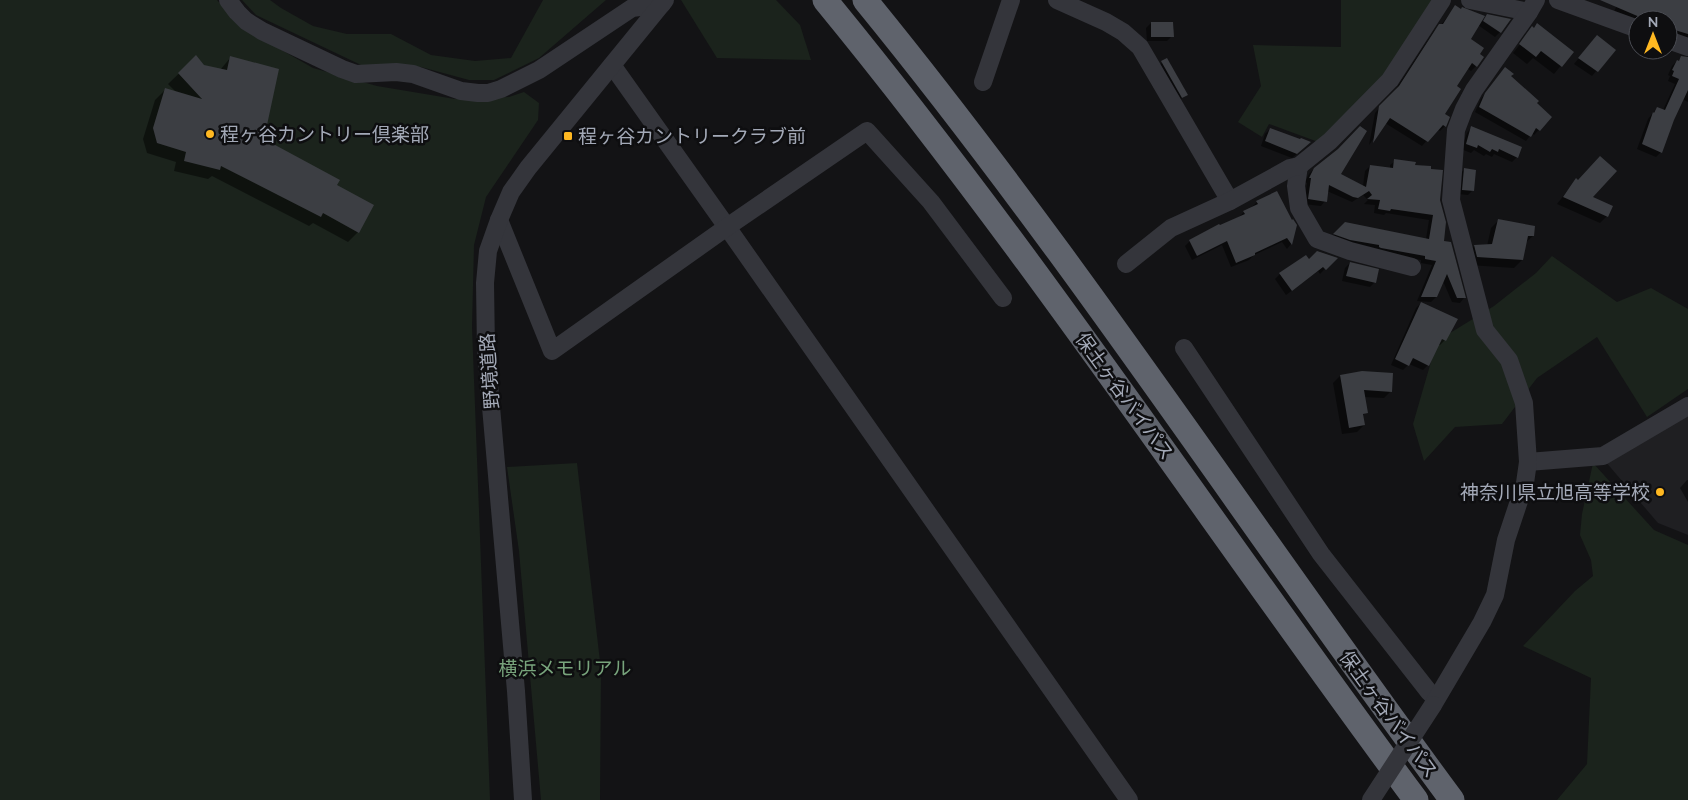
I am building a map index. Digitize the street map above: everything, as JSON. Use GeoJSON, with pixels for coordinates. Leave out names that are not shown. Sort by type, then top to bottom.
{"type":"FeatureCollection","features":[{"type":"Feature","properties":{"kind":"highway","name":"保土ヶ谷バイパス"},"geometry":{"type":"LineString","coordinates":[[825,0],[873,58],[1019,249],[1348,709],[1416,800]]}},
{"type":"Feature","properties":{"kind":"highway","name":"保土ヶ谷バイパス"},"geometry":{"type":"LineString","coordinates":[[865,0],[914,60],[1046,234],[1371,691],[1452,800]]}},
{"type":"Feature","properties":{"kind":"street"},"geometry":{"type":"LineString","coordinates":[[228,0],[246,21],[262,31],[349,72],[356,74],[396,72],[413,74],[461,90],[478,93],[488,93],[501,89],[539,70],[632,8],[663,2]]}},
{"type":"Feature","properties":{"kind":"street"},"geometry":{"type":"LineString","coordinates":[[983,82],[1011,0]]}},
{"type":"Feature","properties":{"kind":"street"},"geometry":{"type":"LineString","coordinates":[[1057,0],[1124,32],[1140,47],[1230,201]]}},
{"type":"Feature","properties":{"kind":"street"},"geometry":{"type":"LineString","coordinates":[[1126,264],[1171,228],[1230,201],[1290,168],[1299,166],[1330,140],[1390,80],[1442,0]]}},
{"type":"Feature","properties":{"kind":"street"},"geometry":{"type":"LineString","coordinates":[[1371,800],[1434,702],[1482,622],[1495,595],[1506,540],[1525,482],[1528,462],[1524,403],[1509,360],[1485,330],[1451,200],[1456,130],[1464,108],[1474,90],[1532,6],[1470,0]]}},
{"type":"Feature","properties":{"kind":"street"},"geometry":{"type":"LineString","coordinates":[[1558,0],[1628,25]]}},
{"type":"Feature","properties":{"kind":"street","name":"野境道路"},"geometry":{"type":"LineString","coordinates":[[523,800],[515,681],[486,350],[485,282],[488,251],[512,192],[528,168],[663,2]]}},
{"type":"Feature","properties":{"kind":"street"},"geometry":{"type":"LineString","coordinates":[[612,65],[1129,800]]}},
{"type":"Feature","properties":{"kind":"street"},"geometry":{"type":"LineString","coordinates":[[499,220],[552,351],[867,131],[931,202],[1003,298]]}},
{"type":"Feature","properties":{"kind":"street"},"geometry":{"type":"LineString","coordinates":[[1299,166],[1296,186],[1299,208],[1317,239],[1350,251],[1412,267]]}},
{"type":"Feature","properties":{"kind":"street"},"geometry":{"type":"LineString","coordinates":[[1184,348],[1321,554],[1423,685],[1434,702]]}},
{"type":"Feature","properties":{"kind":"street"},"geometry":{"type":"LineString","coordinates":[[1528,462],[1603,456],[1688,406]]}},
{"type":"Feature","properties":{"kind":"shaded area","name":"神奈川県立旭高等学校"},"geometry":{"type":"Polygon","coordinates":[[[1688,413],[1688,535],[1658,523],[1605,461],[1688,413]]]}},
{"type":"Feature","properties":{"kind":"green space","name":"程ヶ谷カントリー倶楽部"},"geometry":{"type":"Polygon","coordinates":[[[0,0],[217,0],[238,25],[313,68],[377,86],[455,99],[509,97],[524,92],[539,103],[538,120],[486,197],[474,245],[472,327],[490,800],[0,800],[0,0]]]}},
{"type":"Feature","properties":{"kind":"green space"},"geometry":{"type":"Polygon","coordinates":[[[242,0],[270,0],[313,26],[347,34],[391,34],[431,55],[475,61],[511,58],[543,0],[606,0],[539,58],[494,80],[469,80],[421,67],[361,65],[256,15],[242,0]]]}},
{"type":"Feature","properties":{"kind":"green space"},"geometry":{"type":"Polygon","coordinates":[[[681,0],[776,0],[800,25],[811,60],[717,58],[681,0]]]}},
{"type":"Feature","properties":{"kind":"green space"},"geometry":{"type":"Polygon","coordinates":[[[1341,0],[1436,0],[1389,72],[1321,143],[1269,124],[1262,137],[1238,122],[1261,86],[1253,45],[1341,47],[1341,0]]]}},
{"type":"Feature","properties":{"kind":"green space"},"geometry":{"type":"Polygon","coordinates":[[[1552,256],[1617,302],[1651,288],[1688,309],[1688,389],[1647,417],[1597,337],[1537,378],[1502,424],[1455,427],[1424,461],[1413,424],[1437,341],[1494,306],[1536,273],[1552,256]]]}},
{"type":"Feature","properties":{"kind":"green space","name":"横浜メモリアル"},"geometry":{"type":"Polygon","coordinates":[[[577,463],[601,670],[600,800],[541,800],[519,551],[507,467],[577,463]]]}},
{"type":"Feature","properties":{"kind":"green space"},"geometry":{"type":"Polygon","coordinates":[[[1593,463],[1654,530],[1688,545],[1688,800],[1557,800],[1587,764],[1591,678],[1523,646],[1575,591],[1593,576],[1591,560],[1580,535],[1582,514],[1593,463]]]}},
{"type":"Feature","properties":{"kind":"building"},"geometry":{"type":"Polygon","coordinates":[[[1600,0],[1688,0],[1688,34],[1678,31],[1678,10],[1628,10],[1628,12],[1600,0]]]}},
{"type":"Feature","properties":{"kind":"building"},"geometry":{"type":"Polygon","coordinates":[[[1455,5],[1461,9],[1462,7],[1485,16],[1471,39],[1484,48],[1480,54],[1484,57],[1477,67],[1472,63],[1457,86],[1461,89],[1445,114],[1450,117],[1446,127],[1443,125],[1428,142],[1390,118],[1373,143],[1379,106],[1399,86],[1439,24],[1443,24],[1455,5]]]}},
{"type":"Feature","properties":{"kind":"building"},"geometry":{"type":"Polygon","coordinates":[[[1487,14],[1511,19],[1501,33],[1483,21],[1487,14]]]}},
{"type":"Feature","properties":{"kind":"building"},"geometry":{"type":"Polygon","coordinates":[[[1151,22],[1173,22],[1174,37],[1151,37],[1151,22]]]}},
{"type":"Feature","properties":{"kind":"building"},"geometry":{"type":"Polygon","coordinates":[[[1537,23],[1574,52],[1562,67],[1541,51],[1536,57],[1519,44],[1532,26],[1534,28],[1537,23]]]}},
{"type":"Feature","properties":{"kind":"building"},"geometry":{"type":"Polygon","coordinates":[[[1597,35],[1616,50],[1598,72],[1578,58],[1597,35]]]}},
{"type":"Feature","properties":{"kind":"building","name":"程ヶ谷カントリー倶楽部"},"geometry":{"type":"Polygon","coordinates":[[[196,55],[204,65],[227,70],[230,56],[279,69],[264,139],[340,180],[337,185],[374,205],[359,233],[323,213],[321,217],[221,166],[220,170],[184,161],[186,152],[157,143],[153,128],[165,88],[202,99],[178,73],[196,55]]]}},
{"type":"Feature","properties":{"kind":"building"},"geometry":{"type":"Polygon","coordinates":[[[1681,56],[1688,57],[1688,90],[1662,153],[1642,144],[1653,112],[1657,107],[1665,110],[1679,79],[1672,76],[1674,71],[1672,70],[1677,60],[1679,61],[1681,56]]]}},
{"type":"Feature","properties":{"kind":"building"},"geometry":{"type":"Polygon","coordinates":[[[1167,58],[1188,95],[1182,98],[1161,61],[1167,58]]]}},
{"type":"Feature","properties":{"kind":"building"},"geometry":{"type":"Polygon","coordinates":[[[1505,67],[1514,74],[1511,76],[1539,101],[1537,103],[1552,117],[1540,131],[1536,128],[1531,137],[1479,107],[1485,93],[1505,67]]]}},
{"type":"Feature","properties":{"kind":"building"},"geometry":{"type":"Polygon","coordinates":[[[1360,126],[1367,131],[1341,174],[1366,187],[1370,165],[1393,168],[1394,159],[1416,162],[1415,165],[1431,166],[1431,169],[1443,170],[1440,200],[1446,222],[1444,241],[1451,242],[1466,298],[1457,298],[1447,274],[1437,297],[1421,297],[1436,261],[1425,259],[1425,256],[1381,248],[1379,245],[1350,240],[1333,234],[1345,222],[1429,239],[1433,215],[1378,209],[1380,200],[1367,199],[1372,195],[1369,191],[1358,198],[1329,185],[1327,202],[1308,199],[1311,178],[1309,178],[1314,168],[1338,149],[1360,126]]]}},
{"type":"Feature","properties":{"kind":"building"},"geometry":{"type":"Polygon","coordinates":[[[1471,126],[1522,147],[1518,158],[1499,149],[1498,152],[1492,149],[1490,152],[1478,145],[1477,148],[1466,144],[1471,126]]]}},
{"type":"Feature","properties":{"kind":"building"},"geometry":{"type":"Polygon","coordinates":[[[1270,128],[1311,142],[1297,154],[1265,141],[1270,128]]]}},
{"type":"Feature","properties":{"kind":"building"},"geometry":{"type":"Polygon","coordinates":[[[1600,156],[1617,171],[1593,197],[1613,206],[1608,217],[1563,197],[1576,178],[1578,180],[1600,156]]]}},
{"type":"Feature","properties":{"kind":"building"},"geometry":{"type":"Polygon","coordinates":[[[1464,168],[1476,170],[1474,191],[1462,190],[1464,168]]]}},
{"type":"Feature","properties":{"kind":"building"},"geometry":{"type":"Polygon","coordinates":[[[1277,191],[1292,220],[1297,225],[1292,245],[1287,238],[1236,263],[1227,241],[1197,256],[1189,240],[1219,224],[1245,214],[1243,211],[1258,204],[1256,201],[1277,191]]]}},
{"type":"Feature","properties":{"kind":"building"},"geometry":{"type":"Polygon","coordinates":[[[1498,219],[1535,226],[1534,236],[1528,236],[1523,260],[1477,257],[1474,245],[1492,244],[1498,219]]]}},
{"type":"Feature","properties":{"kind":"building"},"geometry":{"type":"Polygon","coordinates":[[[1317,251],[1338,258],[1326,270],[1323,267],[1292,291],[1279,273],[1306,255],[1309,259],[1317,251]]]}},
{"type":"Feature","properties":{"kind":"building"},"geometry":{"type":"Polygon","coordinates":[[[1350,262],[1379,269],[1376,283],[1346,276],[1350,262]]]}},
{"type":"Feature","properties":{"kind":"building"},"geometry":{"type":"Polygon","coordinates":[[[1421,302],[1458,319],[1446,341],[1442,339],[1429,366],[1413,358],[1409,366],[1395,359],[1421,302]]]}},
{"type":"Feature","properties":{"kind":"building"},"geometry":{"type":"Polygon","coordinates":[[[1362,371],[1393,373],[1392,392],[1364,390],[1368,413],[1363,414],[1365,425],[1349,428],[1340,375],[1362,371]]]}},
{"type":"Feature","properties":{"kind":"place","name":"程ヶ谷カントリー倶楽部"},"geometry":{"type":"Point","coordinates":[210,134]}},
{"type":"Feature","properties":{"kind":"place","name":"程ヶ谷カントリークラブ前"},"geometry":{"type":"Point","coordinates":[568,136]}},
{"type":"Feature","properties":{"kind":"place","name":"神奈川県立旭高等学校"},"geometry":{"type":"Point","coordinates":[1660,492]}}]}
